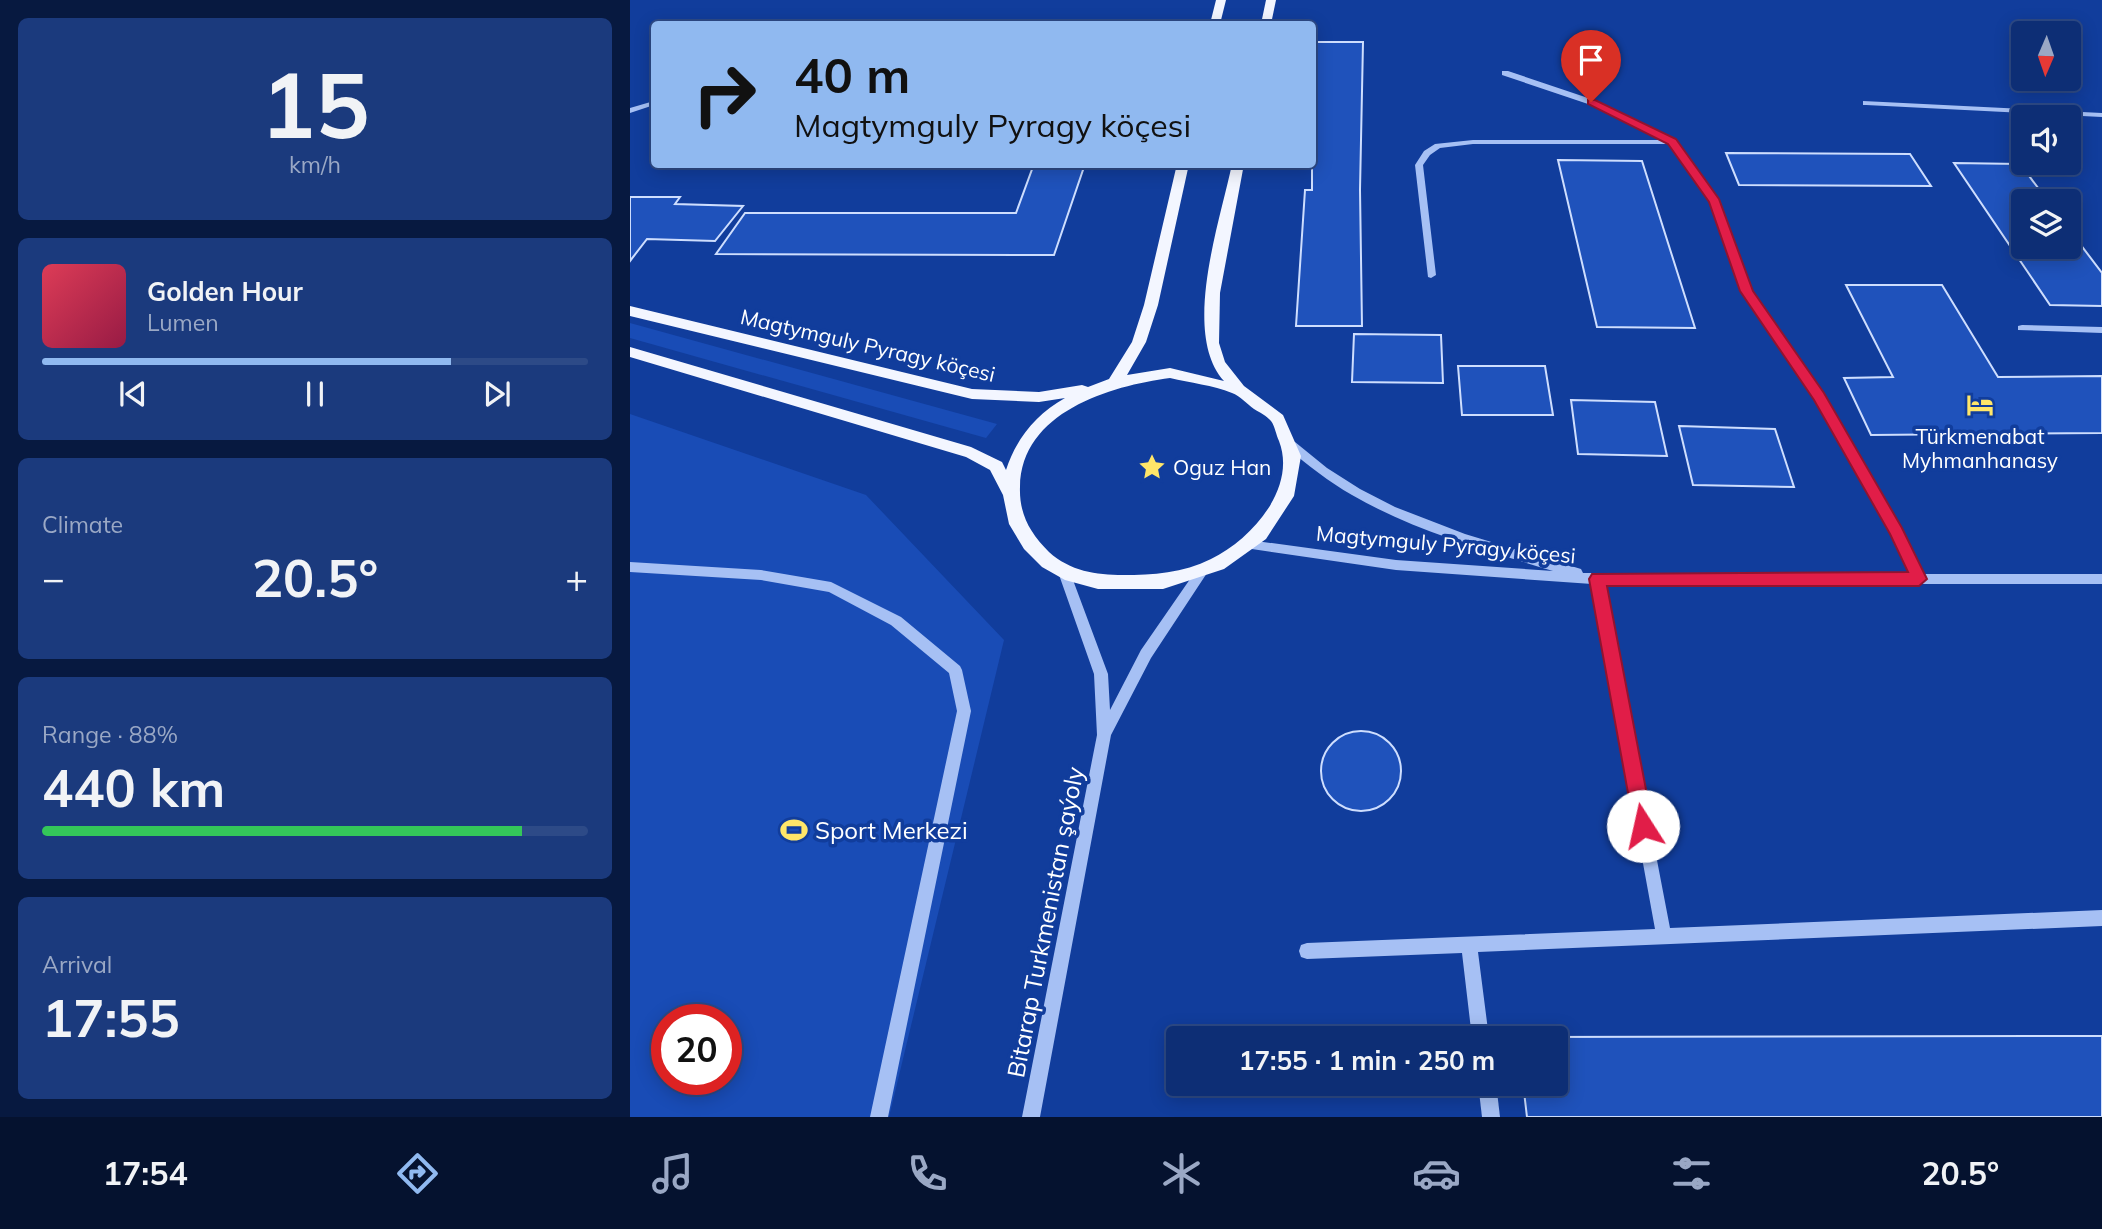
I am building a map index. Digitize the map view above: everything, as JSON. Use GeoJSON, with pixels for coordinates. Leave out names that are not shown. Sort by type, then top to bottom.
{"type":"FeatureCollection","features":[{"type":"Feature","properties":{"kind":"main road"},"geometry":{"type":"LineString","coordinates":[[1216,21],[1221,0]]}},
{"type":"Feature","properties":{"kind":"main road"},"geometry":{"type":"LineString","coordinates":[[1267,21],[1271,0]]}},
{"type":"Feature","properties":{"kind":"main road"},"geometry":{"type":"LineString","coordinates":[[1116,381],[1139,342],[1151,305],[1182,168]]}},
{"type":"Feature","properties":{"kind":"main road"},"geometry":{"type":"LineString","coordinates":[[1237,168],[1214,290],[1212,343],[1217,361],[1237,386]]}},
{"type":"Feature","properties":{"kind":"main road","name":"Magtymguly Pyragy köçesi"},"geometry":{"type":"LineString","coordinates":[[630,311],[972,394],[1039,397],[1100,387]]}},
{"type":"Feature","properties":{"kind":"main road"},"geometry":{"type":"LineString","coordinates":[[630,352],[971,453],[996,466],[1009,491],[1014,522],[1033,550],[1064,572],[1095,582],[1130,586],[1166,583],[1201,573],[1233,557],[1264,533],[1284,503],[1293,474],[1291,444],[1280,421],[1261,401],[1237,386],[1205,377],[1170,373],[1116,381],[1065,405],[1036,429],[1017,459],[1009,491]]}},
{"type":"Feature","properties":{"kind":"street"},"geometry":{"type":"LineString","coordinates":[[1505,73],[1591,102],[1672,142],[1715,201],[1747,291],[1819,397],[1897,532],[1919,579]]}},
{"type":"Feature","properties":{"kind":"street"},"geometry":{"type":"LineString","coordinates":[[1866,103],[2102,115]]}},
{"type":"Feature","properties":{"kind":"street"},"geometry":{"type":"LineString","coordinates":[[630,111],[651,104]]}},
{"type":"Feature","properties":{"kind":"street"},"geometry":{"type":"LineString","coordinates":[[2022,328],[2102,331]]}},
{"type":"Feature","properties":{"kind":"street","name":"Magtymguly Pyragy köçesi"},"geometry":{"type":"LineString","coordinates":[[1291,444],[1314,466],[1413,522],[1597,579]]}},
{"type":"Feature","properties":{"kind":"street","name":"Magtymguly Pyragy köçesi"},"geometry":{"type":"LineString","coordinates":[[1249,545],[1396,565],[1597,579],[2102,579]]}},
{"type":"Feature","properties":{"kind":"street"},"geometry":{"type":"LineString","coordinates":[[630,567],[761,575],[831,587],[896,621],[955,670],[964,711],[879,1117]]}},
{"type":"Feature","properties":{"kind":"street"},"geometry":{"type":"LineString","coordinates":[[1064,572],[1101,674],[1104,735]]}},
{"type":"Feature","properties":{"kind":"street"},"geometry":{"type":"LineString","coordinates":[[1104,735],[1146,654],[1201,573]]}},
{"type":"Feature","properties":{"kind":"street"},"geometry":{"type":"LineString","coordinates":[[1597,579],[1664,936]]}},
{"type":"Feature","properties":{"kind":"street","name":"Bitarap Turkmenistan şaýoly"},"geometry":{"type":"LineString","coordinates":[[1031,1117],[1104,735]]}},
{"type":"Feature","properties":{"kind":"street"},"geometry":{"type":"LineString","coordinates":[[1469,944],[1479,1026]]}},
{"type":"Feature","properties":{"kind":"street"},"geometry":{"type":"LineString","coordinates":[[1489,1096],[1491,1117]]}},
{"type":"Feature","properties":{"kind":"lane"},"geometry":{"type":"LineString","coordinates":[[1431,275],[1419,165],[1427,153],[1438,146],[1473,142],[1672,142]]}},
{"type":"Feature","properties":{"kind":"lane"},"geometry":{"type":"LineString","coordinates":[[1307,951],[2102,918]]}},
{"type":"Feature","properties":{"kind":"shaded area"},"geometry":{"type":"Polygon","coordinates":[[[630,323],[997,424],[986,438],[630,338],[630,323]]]}},
{"type":"Feature","properties":{"kind":"shaded area","name":"Sport Merkezi"},"geometry":{"type":"Polygon","coordinates":[[[630,414],[866,495],[1004,640],[889,1117],[630,1117],[630,414]]]}},
{"type":"Feature","properties":{"kind":"building"},"geometry":{"type":"Polygon","coordinates":[[[1317,42],[1363,42],[1360,190],[1362,326],[1296,326],[1305,190],[1312,190],[1312,168],[1316,168],[1317,42]]]}},
{"type":"Feature","properties":{"kind":"building"},"geometry":{"type":"Polygon","coordinates":[[[1726,153],[1910,154],[1931,186],[1739,185],[1726,153]]]}},
{"type":"Feature","properties":{"kind":"building"},"geometry":{"type":"Polygon","coordinates":[[[1558,160],[1642,161],[1695,328],[1597,327],[1558,160]]]}},
{"type":"Feature","properties":{"kind":"building"},"geometry":{"type":"Polygon","coordinates":[[[1954,163],[2011,164],[2011,175],[2028,175],[2039,189],[2011,189],[2011,247],[1954,163]]]}},
{"type":"Feature","properties":{"kind":"building"},"geometry":{"type":"Polygon","coordinates":[[[1033,168],[1084,168],[1054,255],[716,254],[745,213],[1016,213],[1033,168]]]}},
{"type":"Feature","properties":{"kind":"building"},"geometry":{"type":"Polygon","coordinates":[[[630,197],[680,197],[675,204],[743,206],[715,241],[647,239],[630,261],[630,197]]]}},
{"type":"Feature","properties":{"kind":"building"},"geometry":{"type":"Polygon","coordinates":[[[2081,245],[2102,273],[2102,306],[2050,305],[2019,259],[2081,259],[2081,245]]]}},
{"type":"Feature","properties":{"kind":"building"},"geometry":{"type":"Polygon","coordinates":[[[1846,285],[1942,285],[1998,377],[2102,376],[2102,433],[1871,435],[1844,378],[1893,377],[1846,285]]]}},
{"type":"Feature","properties":{"kind":"building"},"geometry":{"type":"Polygon","coordinates":[[[1354,334],[1441,335],[1443,383],[1352,382],[1354,334]]]}},
{"type":"Feature","properties":{"kind":"building"},"geometry":{"type":"Polygon","coordinates":[[[1458,366],[1545,366],[1553,415],[1462,415],[1458,366]]]}},
{"type":"Feature","properties":{"kind":"building"},"geometry":{"type":"Polygon","coordinates":[[[1571,400],[1655,402],[1667,456],[1578,454],[1571,400]]]}},
{"type":"Feature","properties":{"kind":"building"},"geometry":{"type":"Polygon","coordinates":[[[1679,426],[1775,429],[1794,487],[1693,485],[1679,426]]]}},
{"type":"Feature","properties":{"kind":"building"},"geometry":{"type":"Polygon","coordinates":[[[1361,731],[1376,734],[1389,743],[1398,756],[1401,771],[1398,786],[1389,799],[1376,808],[1361,811],[1346,808],[1333,799],[1324,786],[1321,771],[1324,756],[1333,743],[1346,734],[1361,731]]]}},
{"type":"Feature","properties":{"kind":"building"},"geometry":{"type":"Polygon","coordinates":[[[2102,1036],[2102,1117],[1527,1117],[1525,1096],[1568,1096],[1568,1037],[2102,1036]]]}},
{"type":"Feature","properties":{"kind":"place","name":"Türkmenabat Myhmanhanasy"},"geometry":{"type":"Point","coordinates":[1980,405]}},
{"type":"Feature","properties":{"kind":"place","name":"Oguz Han"},"geometry":{"type":"Point","coordinates":[1152,467]}},
{"type":"Feature","properties":{"kind":"place","name":"Sport Merkezi"},"geometry":{"type":"Point","coordinates":[794,830]}},
{"type":"Feature","properties":{"kind":"route"},"geometry":{"type":"LineString","coordinates":[[1591,102],[1672,142],[1715,201],[1747,291],[1819,397],[1897,532],[1919,579],[1597,579],[1643,826]]}}]}
